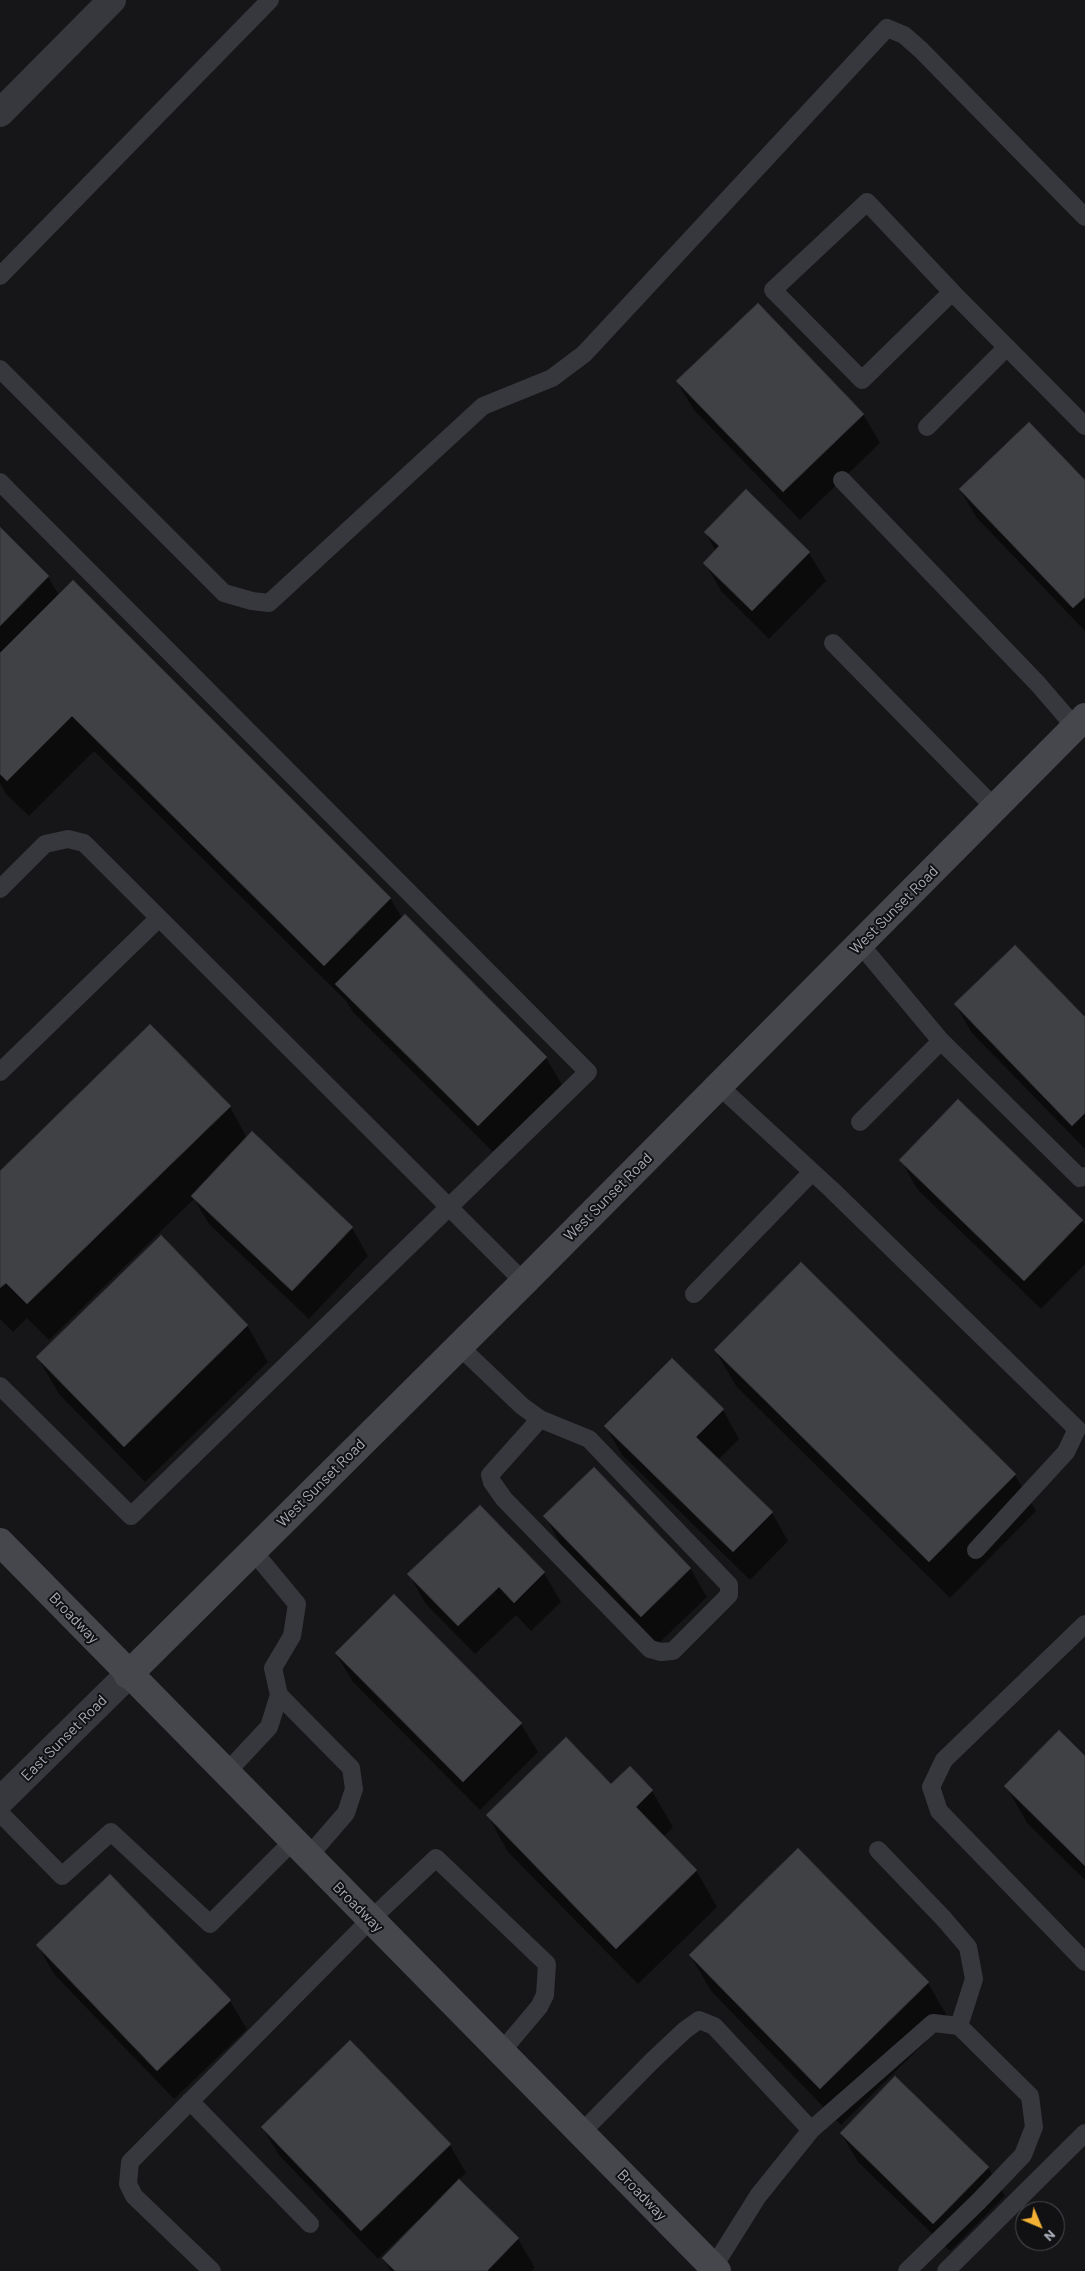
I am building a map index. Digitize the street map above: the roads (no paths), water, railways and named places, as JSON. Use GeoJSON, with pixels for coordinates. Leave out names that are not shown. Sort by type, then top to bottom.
{"type":"FeatureCollection","features":[{"type":"Feature","properties":{"kind":"main road","name":"West Sunset Road"},"geometry":{"type":"LineString","coordinates":[[128,1675],[524,1282],[1082,720]]}},
{"type":"Feature","properties":{"kind":"main road","name":"Broadway"},"geometry":{"type":"LineString","coordinates":[[0,1542],[128,1675],[714,2270]]}},
{"type":"Feature","properties":{"kind":"street"},"geometry":{"type":"LineString","coordinates":[[0,113],[112,0]]}},
{"type":"Feature","properties":{"kind":"street","name":"East Sunset Road"},"geometry":{"type":"LineString","coordinates":[[0,1801],[128,1675]]}},
{"type":"Feature","properties":{"kind":"lane"},"geometry":{"type":"LineString","coordinates":[[0,276],[270,0]]}},
{"type":"Feature","properties":{"kind":"lane"},"geometry":{"type":"LineString","coordinates":[[0,369],[224,593],[252,601],[269,603],[483,406],[552,378],[584,354],[887,28],[904,36],[921,50],[1085,217]]}},
{"type":"Feature","properties":{"kind":"lane"},"geometry":{"type":"LineString","coordinates":[[952,292],[862,380],[773,290],[867,202],[952,292],[1085,426]]}},
{"type":"Feature","properties":{"kind":"lane"},"geometry":{"type":"LineString","coordinates":[[927,427],[1006,347]]}},
{"type":"Feature","properties":{"kind":"lane"},"geometry":{"type":"LineString","coordinates":[[842,480],[1038,684],[1082,720]]}},
{"type":"Feature","properties":{"kind":"lane"},"geometry":{"type":"LineString","coordinates":[[0,482],[588,1072],[131,1516],[0,1386]]}},
{"type":"Feature","properties":{"kind":"lane"},"geometry":{"type":"LineString","coordinates":[[833,643],[995,808]]}},
{"type":"Feature","properties":{"kind":"lane"},"geometry":{"type":"LineString","coordinates":[[0,889],[45,844],[68,839],[84,843],[524,1282]]}},
{"type":"Feature","properties":{"kind":"lane"},"geometry":{"type":"LineString","coordinates":[[0,1072],[160,918]]}},
{"type":"Feature","properties":{"kind":"lane"},"geometry":{"type":"LineString","coordinates":[[860,944],[941,1041],[1080,1178],[1085,1176]]}},
{"type":"Feature","properties":{"kind":"lane"},"geometry":{"type":"LineString","coordinates":[[860,1122],[941,1041]]}},
{"type":"Feature","properties":{"kind":"lane"},"geometry":{"type":"LineString","coordinates":[[718,1086],[812,1172],[1077,1429],[1066,1452],[976,1550]]}},
{"type":"Feature","properties":{"kind":"lane"},"geometry":{"type":"LineString","coordinates":[[694,1294],[812,1172]]}},
{"type":"Feature","properties":{"kind":"lane"},"geometry":{"type":"LineString","coordinates":[[458,1346],[522,1406],[540,1419],[589,1439],[729,1585],[729,1595],[674,1651],[661,1652],[650,1649],[504,1499],[492,1482],[490,1475],[540,1419]]}},
{"type":"Feature","properties":{"kind":"lane"},"geometry":{"type":"LineString","coordinates":[[226,1773],[269,1727],[279,1695],[273,1668],[292,1636],[297,1604],[254,1551]]}},
{"type":"Feature","properties":{"kind":"lane"},"geometry":{"type":"LineString","coordinates":[[1085,1624],[944,1760],[931,1786],[939,1811],[1085,1962]]}},
{"type":"Feature","properties":{"kind":"lane"},"geometry":{"type":"LineString","coordinates":[[0,1813],[62,1876],[110,1832],[210,1924],[346,1813],[354,1789],[351,1768],[279,1695]]}},
{"type":"Feature","properties":{"kind":"lane"},"geometry":{"type":"LineString","coordinates":[[878,1850],[944,1918],[968,1947],[974,1979],[959,2026]]}},
{"type":"Feature","properties":{"kind":"lane"},"geometry":{"type":"LineString","coordinates":[[212,2271],[134,2196],[128,2184],[130,2162],[370,1920],[436,1858],[547,1964],[545,1995],[542,2001],[501,2052]]}},
{"type":"Feature","properties":{"kind":"lane"},"geometry":{"type":"LineString","coordinates":[[581,2133],[652,2060],[684,2030],[699,2020],[714,2026],[811,2130]]}},
{"type":"Feature","properties":{"kind":"lane"},"geometry":{"type":"LineString","coordinates":[[714,2270],[758,2196],[811,2130],[933,2023],[959,2026],[1030,2096],[1034,2127],[1023,2155],[979,2201],[906,2271]]}},
{"type":"Feature","properties":{"kind":"lane"},"geometry":{"type":"LineString","coordinates":[[190,2102],[310,2224]]}},
{"type":"Feature","properties":{"kind":"lane"},"geometry":{"type":"LineString","coordinates":[[946,2271],[1085,2133]]}}]}
